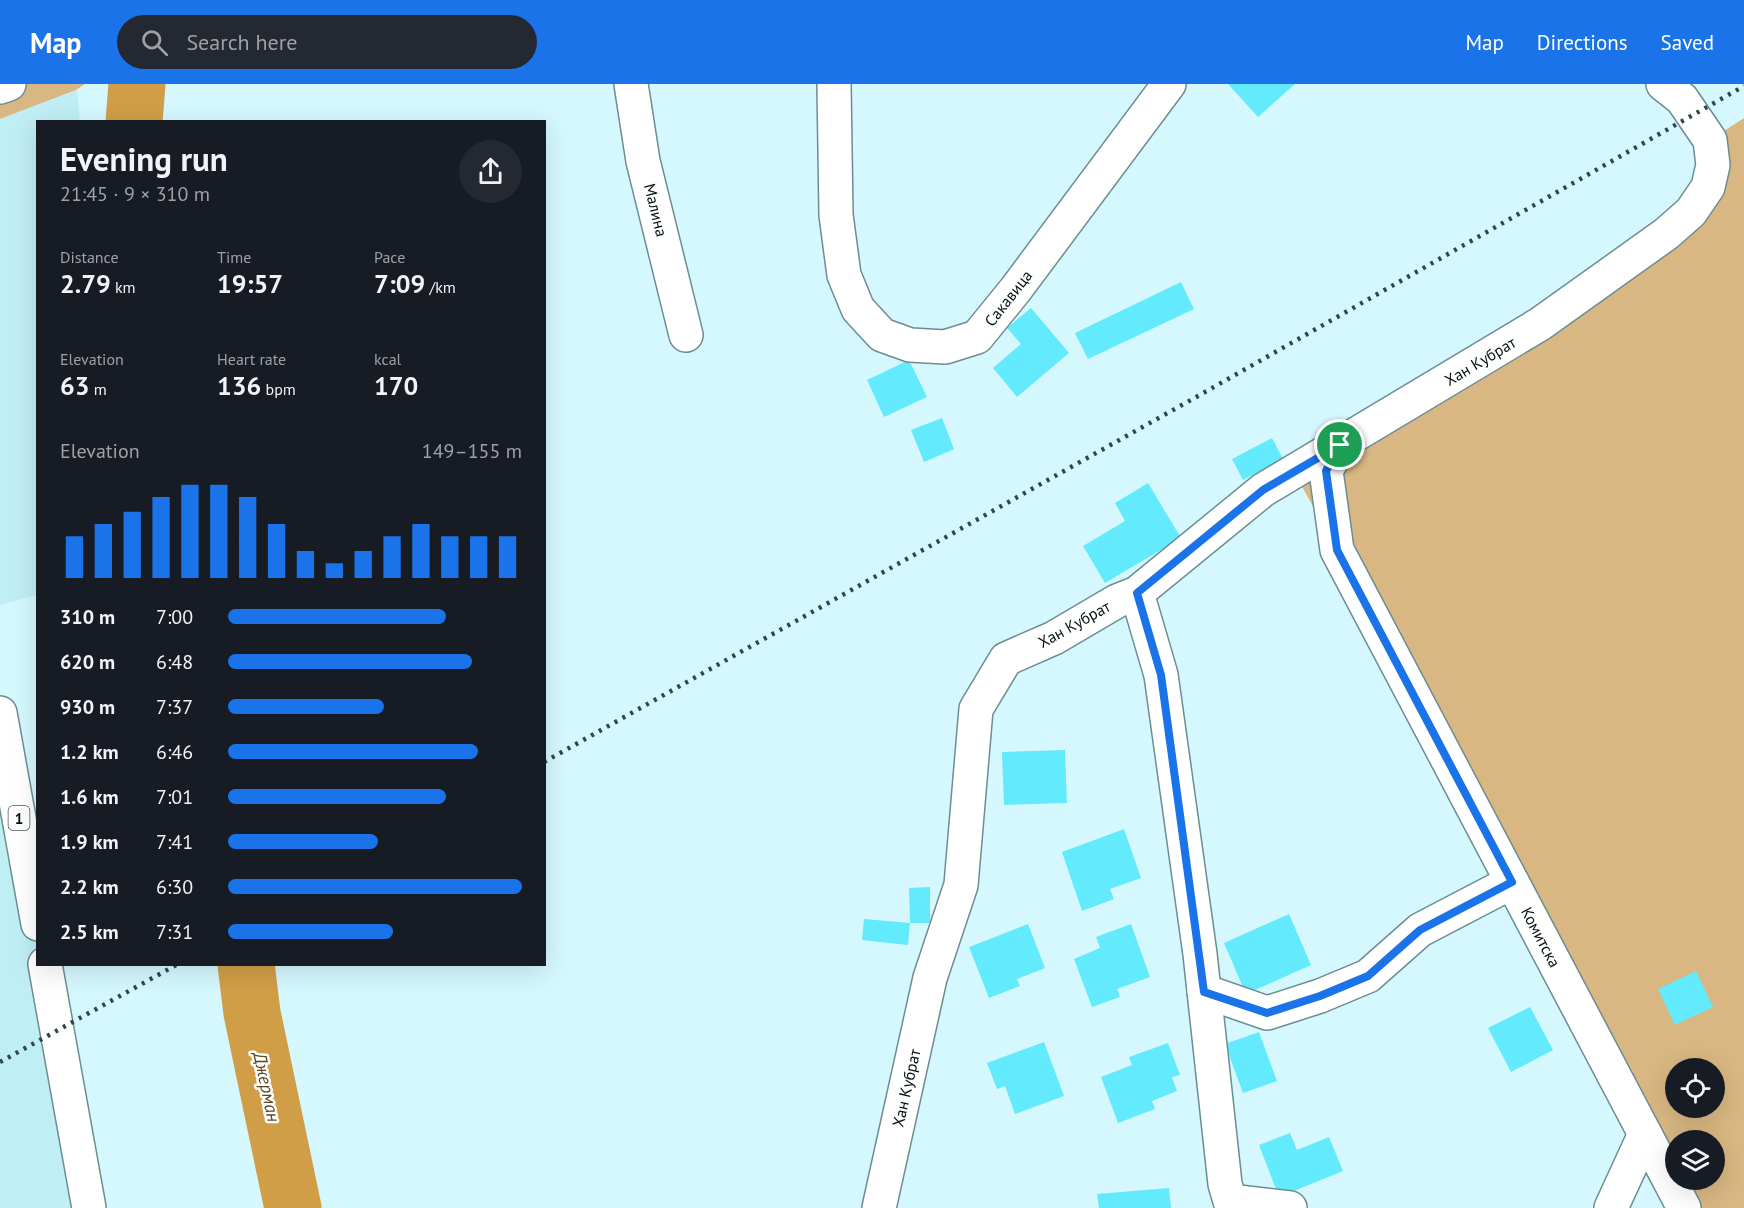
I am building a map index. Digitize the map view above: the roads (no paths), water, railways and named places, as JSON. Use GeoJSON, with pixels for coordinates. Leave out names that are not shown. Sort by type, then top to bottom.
{"type":"FeatureCollection","features":[{"type":"Feature","properties":{"kind":"street"},"geometry":{"type":"LineString","coordinates":[[0,87],[9,84]]}},
{"type":"Feature","properties":{"kind":"street","name":"Малина"},"geometry":{"type":"LineString","coordinates":[[631,84],[643,160],[686,335]]}},
{"type":"Feature","properties":{"kind":"street","name":"Сакавица"},"geometry":{"type":"LineString","coordinates":[[834,84],[836,215],[844,274],[858,309],[882,335],[910,345],[945,347],[977,337],[1016,289],[1169,84]]}},
{"type":"Feature","properties":{"kind":"street","name":"Хан Кубрат"},"geometry":{"type":"LineString","coordinates":[[879,1208],[930,978],[961,885],[976,709],[1006,659],[1054,638],[1117,601],[1137,593],[1263,490],[1540,324],[1666,234],[1690,212],[1708,187],[1713,165],[1710,140],[1674,89]]}},
{"type":"Feature","properties":{"kind":"street","name":"Комитска"},"geometry":{"type":"LineString","coordinates":[[1340,445],[1326,471],[1337,550],[1684,1208]]}},
{"type":"Feature","properties":{"kind":"street"},"geometry":{"type":"LineString","coordinates":[[1137,593],[1161,675],[1204,992],[1225,1184],[1230,1201],[1290,1208]]}},
{"type":"Feature","properties":{"kind":"street","name":"1"},"geometry":{"type":"LineString","coordinates":[[0,713],[36,913]]}},
{"type":"Feature","properties":{"kind":"street"},"geometry":{"type":"LineString","coordinates":[[1204,992],[1267,1013],[1320,996],[1368,976],[1420,930],[1512,882]]}},
{"type":"Feature","properties":{"kind":"street"},"geometry":{"type":"LineString","coordinates":[[45,966],[89,1208]]}},
{"type":"Feature","properties":{"kind":"street"},"geometry":{"type":"LineString","coordinates":[[1611,1208],[1645,1134]]}},
{"type":"Feature","properties":{"kind":"waterway","name":"Джерман"},"geometry":{"type":"LineString","coordinates":[[134,120],[137,84]]}},
{"type":"Feature","properties":{"kind":"waterway","name":"Джерман"},"geometry":{"type":"LineString","coordinates":[[246,966],[252,1013],[293,1208]]}},
{"type":"Feature","properties":{"kind":"railway"},"geometry":{"type":"LineString","coordinates":[[546,761],[1198,396],[1744,86]]}},
{"type":"Feature","properties":{"kind":"railway"},"geometry":{"type":"LineString","coordinates":[[0,1062],[174,966]]}}]}
